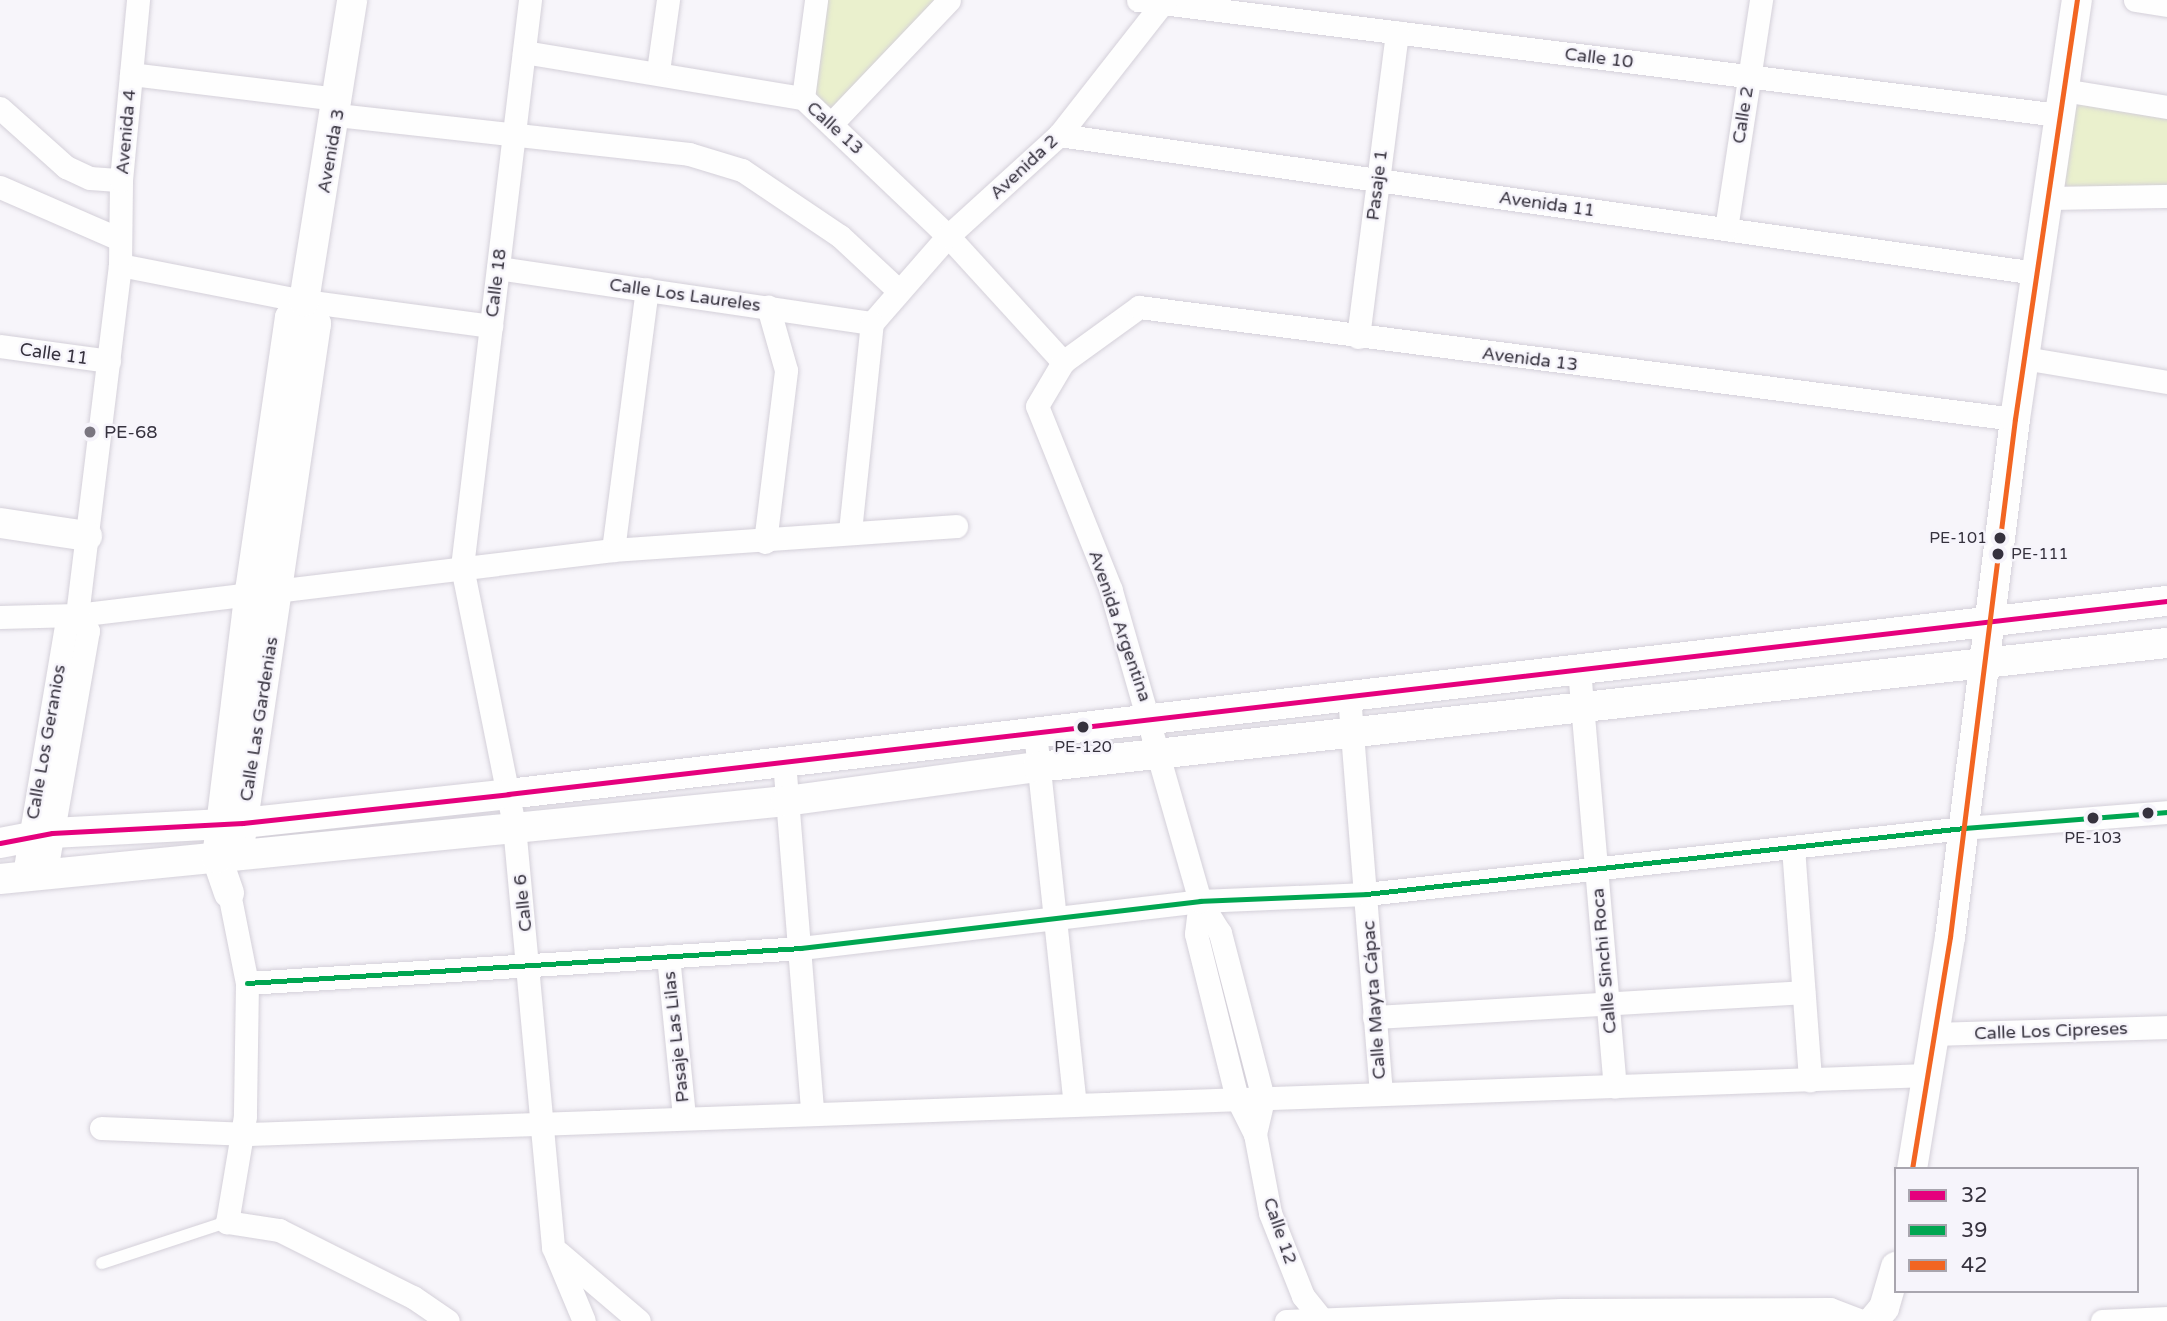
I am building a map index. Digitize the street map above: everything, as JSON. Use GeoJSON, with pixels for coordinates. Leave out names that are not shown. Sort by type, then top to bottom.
{"type":"FeatureCollection","features":[{"type":"Feature","properties":{"kind":"street","name":"Avenida 4"},"geometry":{"type":"LineString","coordinates":[[120,265],[121,180],[138,0]]}},
{"type":"Feature","properties":{"kind":"street","name":"Avenida 3"},"geometry":{"type":"LineString","coordinates":[[250,591],[290,318],[304,301],[338,107],[352,0]]}},
{"type":"Feature","properties":{"kind":"street","name":"Calle 18"},"geometry":{"type":"LineString","coordinates":[[462,567],[530,0]]}},
{"type":"Feature","properties":{"kind":"street"},"geometry":{"type":"LineString","coordinates":[[658,71],[667,0]]}},
{"type":"Feature","properties":{"kind":"street"},"geometry":{"type":"LineString","coordinates":[[803,99],[816,0]]}},
{"type":"Feature","properties":{"kind":"street"},"geometry":{"type":"LineString","coordinates":[[833,122],[949,0]]}},
{"type":"Feature","properties":{"kind":"street","name":"Calle 10"},"geometry":{"type":"LineString","coordinates":[[1138,0],[1749,76],[2061,102],[2167,107]]}},
{"type":"Feature","properties":{"kind":"street","name":"Calle 2"},"geometry":{"type":"LineString","coordinates":[[1726,229],[1761,0]]}},
{"type":"Feature","properties":{"kind":"street"},"geometry":{"type":"LineString","coordinates":[[1912,1167],[1935,1034],[1964,828],[2015,419],[2077,0]]}},
{"type":"Feature","properties":{"kind":"street"},"geometry":{"type":"LineString","coordinates":[[2135,0],[2167,5]]}},
{"type":"Feature","properties":{"kind":"street","name":"Avenida 2"},"geometry":{"type":"LineString","coordinates":[[872,323],[948,236],[1059,135],[1164,2]]}},
{"type":"Feature","properties":{"kind":"street","name":"Pasaje 1"},"geometry":{"type":"LineString","coordinates":[[1357,337],[1397,32]]}},
{"type":"Feature","properties":{"kind":"street","name":"Calle 13"},"geometry":{"type":"LineString","coordinates":[[524,52],[658,71],[803,99],[833,122],[948,236],[1063,362]]}},
{"type":"Feature","properties":{"kind":"street"},"geometry":{"type":"LineString","coordinates":[[131,74],[514,136],[689,155],[742,170],[840,236],[899,291]]}},
{"type":"Feature","properties":{"kind":"street"},"geometry":{"type":"LineString","coordinates":[[0,108],[66,167],[90,178],[121,180]]}},
{"type":"Feature","properties":{"kind":"street","name":"Avenida 11"},"geometry":{"type":"LineString","coordinates":[[1059,135],[2036,273]]}},
{"type":"Feature","properties":{"kind":"street"},"geometry":{"type":"LineString","coordinates":[[0,187],[119,239]]}},
{"type":"Feature","properties":{"kind":"street"},"geometry":{"type":"LineString","coordinates":[[2047,198],[2167,196]]}},
{"type":"Feature","properties":{"kind":"street"},"geometry":{"type":"LineString","coordinates":[[120,265],[304,301],[491,326]]}},
{"type":"Feature","properties":{"kind":"street","name":"Calle Los Geranios"},"geometry":{"type":"LineString","coordinates":[[23,875],[41,835],[88,631],[77,614],[120,265]]}},
{"type":"Feature","properties":{"kind":"street","name":"Calle Los Laureles"},"geometry":{"type":"LineString","coordinates":[[498,268],[872,323]]}},
{"type":"Feature","properties":{"kind":"street"},"geometry":{"type":"LineString","coordinates":[[613,550],[647,289]]}},
{"type":"Feature","properties":{"kind":"street","name":"Avenida 3"},"geometry":{"type":"LineString","coordinates":[[281,587],[316,324],[304,301]]}},
{"type":"Feature","properties":{"kind":"street","name":"Avenida 13"},"geometry":{"type":"LineString","coordinates":[[1063,362],[1139,306],[1357,337],[2015,419]]}},
{"type":"Feature","properties":{"kind":"street"},"geometry":{"type":"LineString","coordinates":[[765,542],[786,370],[768,307]]}},
{"type":"Feature","properties":{"kind":"street"},"geometry":{"type":"LineString","coordinates":[[850,531],[872,323]]}},
{"type":"Feature","properties":{"kind":"street","name":"Calle 11"},"geometry":{"type":"LineString","coordinates":[[0,346],[108,361]]}},
{"type":"Feature","properties":{"kind":"street"},"geometry":{"type":"LineString","coordinates":[[2024,358],[2167,382]]}},
{"type":"Feature","properties":{"kind":"street","name":"Avenida Argentina"},"geometry":{"type":"LineString","coordinates":[[1063,362],[1037,406],[1111,590],[1162,754],[1200,901],[1220,933],[1263,1098]]}},
{"type":"Feature","properties":{"kind":"street"},"geometry":{"type":"LineString","coordinates":[[0,523],[87,536]]}},
{"type":"Feature","properties":{"kind":"street"},"geometry":{"type":"LineString","coordinates":[[0,617],[77,614],[281,587],[613,550],[765,542],[850,531],[956,526]]}},
{"type":"Feature","properties":{"kind":"street","name":"Calle 6"},"geometry":{"type":"LineString","coordinates":[[462,567],[514,826],[554,1247],[584,1321]]}},
{"type":"Feature","properties":{"kind":"street","name":"Calle Las Gardenias"},"geometry":{"type":"LineString","coordinates":[[231,824],[281,587]]}},
{"type":"Feature","properties":{"kind":"street","name":"Calle Las Gardenias"},"geometry":{"type":"LineString","coordinates":[[227,1222],[242,1133],[247,983],[229,893],[227,858],[250,591]]}},
{"type":"Feature","properties":{"kind":"street"},"geometry":{"type":"LineString","coordinates":[[0,843],[41,835],[231,824],[508,794],[2167,601]]}},
{"type":"Feature","properties":{"kind":"street"},"geometry":{"type":"LineString","coordinates":[[23,875],[227,858],[514,826],[786,801],[1038,767],[2167,643]]}},
{"type":"Feature","properties":{"kind":"street","name":"Calle Sinchi Roca"},"geometry":{"type":"LineString","coordinates":[[1579,669],[1615,1086]]}},
{"type":"Feature","properties":{"kind":"street","name":"Calle Mayta Cápac"},"geometry":{"type":"LineString","coordinates":[[1349,696],[1381,1094]]}},
{"type":"Feature","properties":{"kind":"street"},"geometry":{"type":"LineString","coordinates":[[1035,732],[1075,1104]]}},
{"type":"Feature","properties":{"kind":"street"},"geometry":{"type":"LineString","coordinates":[[784,761],[812,1112]]}},
{"type":"Feature","properties":{"kind":"street"},"geometry":{"type":"LineString","coordinates":[[247,983],[801,948],[1200,901],[1366,894],[1964,828],[2167,811]]}},
{"type":"Feature","properties":{"kind":"street"},"geometry":{"type":"LineString","coordinates":[[1793,847],[1810,1080]]}},
{"type":"Feature","properties":{"kind":"street","name":"Avenida Argentina"},"geometry":{"type":"LineString","coordinates":[[1200,901],[1196,934],[1237,1098]]}},
{"type":"Feature","properties":{"kind":"street","name":"Pasaje Las Lilas"},"geometry":{"type":"LineString","coordinates":[[668,956],[684,1117]]}},
{"type":"Feature","properties":{"kind":"street"},"geometry":{"type":"LineString","coordinates":[[1374,1017],[1804,992]]}},
{"type":"Feature","properties":{"kind":"street","name":"Calle Los Cipreses"},"geometry":{"type":"LineString","coordinates":[[1935,1034],[2167,1027]]}},
{"type":"Feature","properties":{"kind":"street"},"geometry":{"type":"LineString","coordinates":[[101,1128],[242,1133],[1928,1076]]}},
{"type":"Feature","properties":{"kind":"street","name":"Calle 12"},"geometry":{"type":"LineString","coordinates":[[1237,1098],[1255,1133],[1270,1213],[1303,1296],[1322,1320]]}},
{"type":"Feature","properties":{"kind":"street","name":"Calle 12"},"geometry":{"type":"LineString","coordinates":[[1255,1133],[1263,1098]]}},
{"type":"Feature","properties":{"kind":"street"},"geometry":{"type":"LineString","coordinates":[[227,1222],[279,1230],[413,1297],[448,1321]]}},
{"type":"Feature","properties":{"kind":"street"},"geometry":{"type":"LineString","coordinates":[[554,1247],[639,1321]]}},
{"type":"Feature","properties":{"kind":"street"},"geometry":{"type":"LineString","coordinates":[[1873,1321],[1884,1308],[1894,1274]]}},
{"type":"Feature","properties":{"kind":"street"},"geometry":{"type":"LineString","coordinates":[[1286,1321],[1830,1309],[1861,1321]]}},
{"type":"Feature","properties":{"kind":"street"},"geometry":{"type":"LineString","coordinates":[[2102,1321],[2167,1318]]}},
{"type":"Feature","properties":{"kind":"lane"},"geometry":{"type":"LineString","coordinates":[[102,1263],[227,1222]]}},
{"type":"Feature","properties":{"kind":"green space"},"geometry":{"type":"Polygon","coordinates":[[[816,0],[949,0],[833,122],[803,98],[816,0]]]}},
{"type":"Feature","properties":{"kind":"green space"},"geometry":{"type":"Polygon","coordinates":[[[2063,90],[2167,107],[2167,195],[2055,198],[2063,90]]]}},
{"type":"Feature","properties":{"kind":"transit line","name":"42"},"geometry":{"type":"LineString","coordinates":[[1912,1167],[1950,937],[2015,419],[2077,0]]}},
{"type":"Feature","properties":{"kind":"transit line","name":"32"},"geometry":{"type":"LineString","coordinates":[[0,843],[52,833],[243,823],[508,794],[2167,601]]}},
{"type":"Feature","properties":{"kind":"transit line","name":"39"},"geometry":{"type":"LineString","coordinates":[[247,983],[801,948],[1200,901],[1366,894],[1964,828],[2167,812]]}},
{"type":"Feature","properties":{"kind":"place","name":"PE-68"},"geometry":{"type":"Point","coordinates":[90,432]}},
{"type":"Feature","properties":{"kind":"place","name":"PE-101"},"geometry":{"type":"Point","coordinates":[2000,538]}},
{"type":"Feature","properties":{"kind":"place","name":"PE-111"},"geometry":{"type":"Point","coordinates":[1998,554]}},
{"type":"Feature","properties":{"kind":"place","name":"PE-120"},"geometry":{"type":"Point","coordinates":[1083,727]}},
{"type":"Feature","properties":{"kind":"place","name":"PE-103"},"geometry":{"type":"Point","coordinates":[2093,818]}}]}
